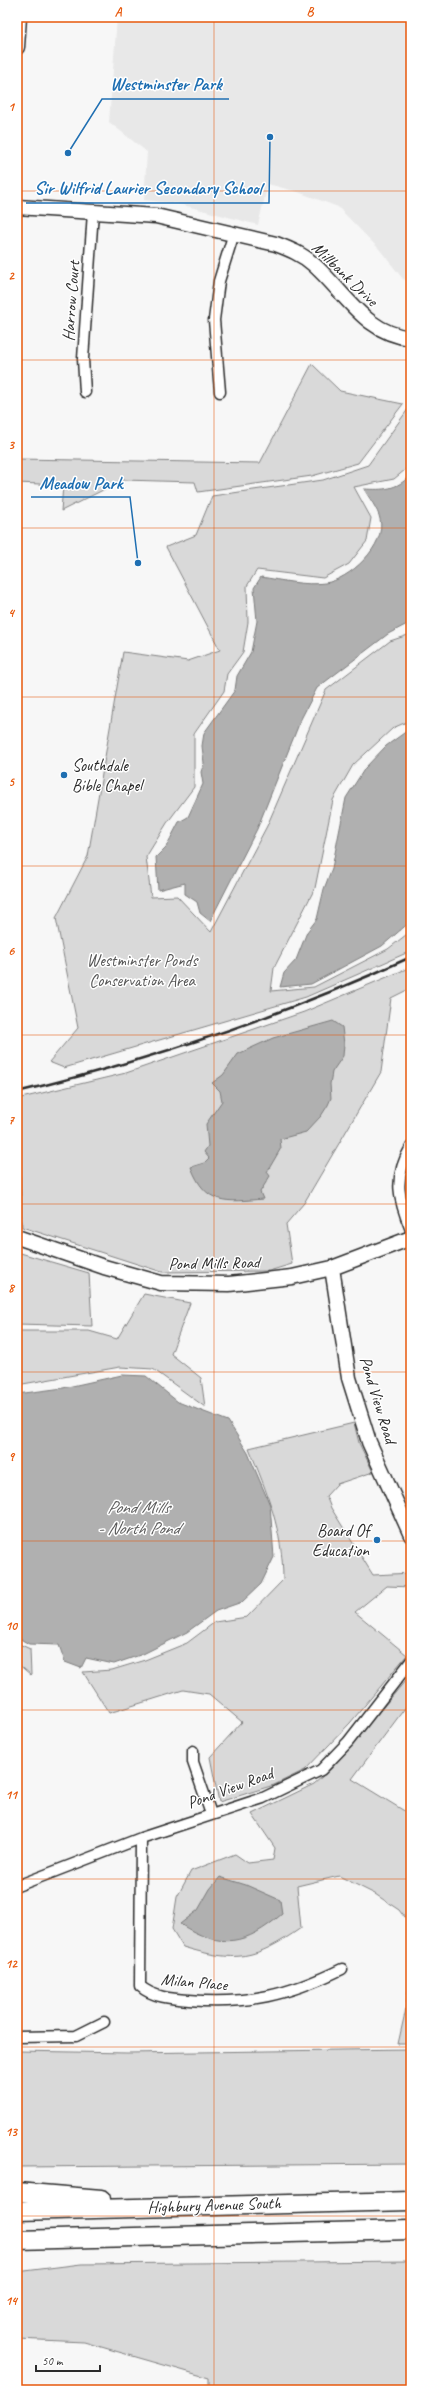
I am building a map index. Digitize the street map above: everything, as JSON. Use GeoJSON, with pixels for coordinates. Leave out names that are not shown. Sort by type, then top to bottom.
{"type":"FeatureCollection","features":[{"type":"Feature","properties":{"kind":"highway"},"geometry":{"type":"LineString","coordinates":[[17,2192],[180,2205]]}},
{"type":"Feature","properties":{"kind":"highway","name":"Highbury Avenue South"},"geometry":{"type":"LineString","coordinates":[[17,2211],[180,2205],[411,2200]]}},
{"type":"Feature","properties":{"kind":"highway","name":"Highbury Avenue South"},"geometry":{"type":"LineString","coordinates":[[17,2240],[411,2230]]}},
{"type":"Feature","properties":{"kind":"highway"},"geometry":{"type":"LineString","coordinates":[[17,2251],[180,2237]]}},
{"type":"Feature","properties":{"kind":"street"},"geometry":{"type":"LineString","coordinates":[[17,47],[19,17]]}},
{"type":"Feature","properties":{"kind":"street","name":"Millbank Drive"},"geometry":{"type":"LineString","coordinates":[[17,207],[167,217],[234,233],[294,251],[313,263],[365,319],[400,337],[411,338]]}},
{"type":"Feature","properties":{"kind":"street","name":"Harrow Court"},"geometry":{"type":"LineString","coordinates":[[85,392],[83,359],[93,212]]}},
{"type":"Feature","properties":{"kind":"street"},"geometry":{"type":"LineString","coordinates":[[220,392],[214,320],[219,281],[234,233]]}},
{"type":"Feature","properties":{"kind":"street"},"geometry":{"type":"LineString","coordinates":[[411,1147],[398,1182],[400,1204],[411,1230]]}},
{"type":"Feature","properties":{"kind":"street","name":"Pond Mills Road"},"geometry":{"type":"LineString","coordinates":[[17,1237],[104,1267],[161,1283],[229,1284],[292,1277],[332,1268],[411,1238]]}},
{"type":"Feature","properties":{"kind":"street","name":"Pond View Road"},"geometry":{"type":"LineString","coordinates":[[332,1268],[349,1378],[369,1442],[411,1535]]}},
{"type":"Feature","properties":{"kind":"street","name":"Pond View Road"},"geometry":{"type":"LineString","coordinates":[[17,1886],[141,1838],[263,1798],[321,1770],[348,1742],[411,1661]]}},
{"type":"Feature","properties":{"kind":"street"},"geometry":{"type":"LineString","coordinates":[[193,1751],[193,1762],[211,1814]]}},
{"type":"Feature","properties":{"kind":"street","name":"Milan Place"},"geometry":{"type":"LineString","coordinates":[[141,1838],[140,1986],[148,1993],[178,1999],[218,2002],[253,2000],[323,1978],[342,1969]]}},
{"type":"Feature","properties":{"kind":"street"},"geometry":{"type":"LineString","coordinates":[[17,2037],[76,2036],[104,2022]]}},
{"type":"Feature","properties":{"kind":"shaded area"},"geometry":{"type":"Polygon","coordinates":[[[117,17],[411,17],[411,282],[403,279],[380,250],[338,207],[298,192],[268,184],[258,225],[179,204],[144,200],[147,152],[109,122],[117,17]]]}},
{"type":"Feature","properties":{"kind":"green space"},"geometry":{"type":"Polygon","coordinates":[[[312,364],[340,391],[403,404],[358,463],[312,476],[198,492],[195,482],[123,480],[61,511],[63,485],[17,483],[17,459],[260,463],[312,364]]]}},
{"type":"Feature","properties":{"kind":"green space","name":"Westminster Ponds Conservation Area"},"geometry":{"type":"Polygon","coordinates":[[[411,405],[411,465],[394,479],[354,487],[371,518],[367,541],[349,564],[323,578],[257,570],[247,586],[248,622],[243,652],[227,674],[224,691],[194,734],[194,787],[167,823],[146,857],[151,897],[177,896],[211,932],[267,826],[326,690],[390,641],[411,634],[411,720],[393,728],[353,765],[333,800],[315,888],[274,968],[271,991],[314,987],[388,949],[411,931],[411,951],[306,997],[64,1068],[49,1062],[78,1028],[56,918],[88,856],[123,652],[188,661],[220,650],[166,547],[196,535],[212,496],[323,480],[368,465],[411,405]]]}},
{"type":"Feature","properties":{"kind":"green space"},"geometry":{"type":"Polygon","coordinates":[[[411,967],[411,988],[391,998],[381,1072],[304,1203],[286,1224],[292,1264],[269,1271],[162,1272],[22,1227],[17,1099],[126,1073],[304,1012],[411,967]]]}},
{"type":"Feature","properties":{"kind":"green space"},"geometry":{"type":"Polygon","coordinates":[[[17,1159],[20,1227],[17,1226],[17,1159]]]}},
{"type":"Feature","properties":{"kind":"green space"},"geometry":{"type":"Polygon","coordinates":[[[17,1252],[89,1273],[92,1326],[17,1324],[17,1252]]]}},
{"type":"Feature","properties":{"kind":"green space"},"geometry":{"type":"Polygon","coordinates":[[[144,1294],[190,1303],[171,1354],[201,1378],[205,1407],[153,1369],[120,1367],[17,1385],[17,1331],[89,1331],[117,1339],[144,1294]]]}},
{"type":"Feature","properties":{"kind":"green space"},"geometry":{"type":"Polygon","coordinates":[[[354,1423],[359,1443],[373,1472],[337,1484],[326,1496],[331,1508],[373,1575],[411,1573],[411,1587],[387,1586],[355,1612],[407,1655],[350,1723],[305,1770],[274,1785],[219,1802],[210,1757],[242,1722],[209,1694],[183,1690],[109,1713],[83,1672],[112,1670],[145,1660],[187,1643],[215,1622],[247,1617],[283,1580],[280,1545],[273,1512],[249,1448],[354,1423]]]}},
{"type":"Feature","properties":{"kind":"green space"},"geometry":{"type":"Polygon","coordinates":[[[17,1643],[30,1649],[31,1675],[17,1663],[17,1643]]]}},
{"type":"Feature","properties":{"kind":"green space"},"geometry":{"type":"Polygon","coordinates":[[[411,1674],[411,1700],[352,1779],[411,1815],[411,1926],[399,1910],[375,1894],[339,1876],[297,1886],[301,1928],[271,1947],[245,1956],[231,1956],[201,1952],[183,1947],[172,1929],[177,1897],[191,1871],[235,1854],[248,1863],[273,1860],[275,1848],[252,1814],[314,1784],[332,1768],[411,1674]]]}},
{"type":"Feature","properties":{"kind":"green space"},"geometry":{"type":"Polygon","coordinates":[[[411,1972],[411,2044],[398,2044],[405,2013],[411,1972]]]}},
{"type":"Feature","properties":{"kind":"green space"},"geometry":{"type":"Polygon","coordinates":[[[411,2049],[411,2164],[17,2167],[17,2051],[127,2053],[411,2049]]]}},
{"type":"Feature","properties":{"kind":"green space"},"geometry":{"type":"Polygon","coordinates":[[[411,2261],[411,2390],[209,2390],[209,2378],[84,2342],[17,2339],[17,2272],[81,2264],[411,2261]]]}},
{"type":"Feature","properties":{"kind":"water"},"geometry":{"type":"Polygon","coordinates":[[[411,475],[411,622],[388,634],[317,688],[301,719],[257,829],[210,921],[200,913],[197,902],[185,894],[185,883],[158,890],[156,857],[166,847],[179,822],[188,817],[203,784],[201,772],[204,763],[202,746],[204,733],[235,690],[237,676],[251,652],[257,621],[254,588],[261,577],[317,584],[335,580],[355,568],[372,550],[378,540],[381,529],[377,511],[364,489],[389,488],[400,484],[411,475]]]}},
{"type":"Feature","properties":{"kind":"water"},"geometry":{"type":"Polygon","coordinates":[[[411,728],[411,921],[382,946],[311,984],[280,987],[284,973],[296,960],[307,932],[317,919],[324,889],[332,868],[346,798],[365,768],[386,746],[411,728]]]}},
{"type":"Feature","properties":{"kind":"water"},"geometry":{"type":"Polygon","coordinates":[[[333,1021],[342,1027],[344,1044],[343,1056],[332,1072],[330,1084],[331,1098],[321,1116],[306,1132],[280,1139],[281,1148],[267,1172],[270,1176],[260,1192],[263,1199],[238,1201],[219,1199],[211,1195],[203,1189],[191,1167],[204,1163],[209,1158],[204,1152],[208,1146],[206,1124],[222,1101],[220,1091],[212,1083],[223,1075],[238,1054],[273,1038],[333,1021]]]}},
{"type":"Feature","properties":{"kind":"water","name":"Pond Mills - North Pond"},"geometry":{"type":"Polygon","coordinates":[[[122,1375],[146,1376],[178,1402],[228,1421],[248,1453],[270,1505],[274,1557],[261,1584],[242,1602],[216,1611],[187,1632],[143,1654],[114,1664],[86,1658],[81,1668],[65,1662],[59,1645],[29,1644],[17,1637],[17,1394],[63,1388],[122,1375]]]}},
{"type":"Feature","properties":{"kind":"water"},"geometry":{"type":"Polygon","coordinates":[[[220,1877],[246,1885],[280,1900],[282,1914],[257,1932],[245,1938],[233,1940],[208,1938],[180,1924],[198,1910],[210,1889],[220,1877]]]}},
{"type":"Feature","properties":{"kind":"railway"},"geometry":{"type":"LineString","coordinates":[[17,1092],[118,1066],[168,1051],[266,1017],[411,957]]}},
{"type":"Feature","properties":{"kind":"place","name":"Sir Wilfrid Laurier Secondary School"},"geometry":{"type":"Point","coordinates":[270,137]}},
{"type":"Feature","properties":{"kind":"place","name":"Westminster Park"},"geometry":{"type":"Point","coordinates":[68,153]}},
{"type":"Feature","properties":{"kind":"place","name":"Meadow Park"},"geometry":{"type":"Point","coordinates":[138,563]}},
{"type":"Feature","properties":{"kind":"place","name":"Southdale Bible Chapel"},"geometry":{"type":"Point","coordinates":[64,775]}},
{"type":"Feature","properties":{"kind":"place","name":"Board Of Education"},"geometry":{"type":"Point","coordinates":[377,1540]}}]}
